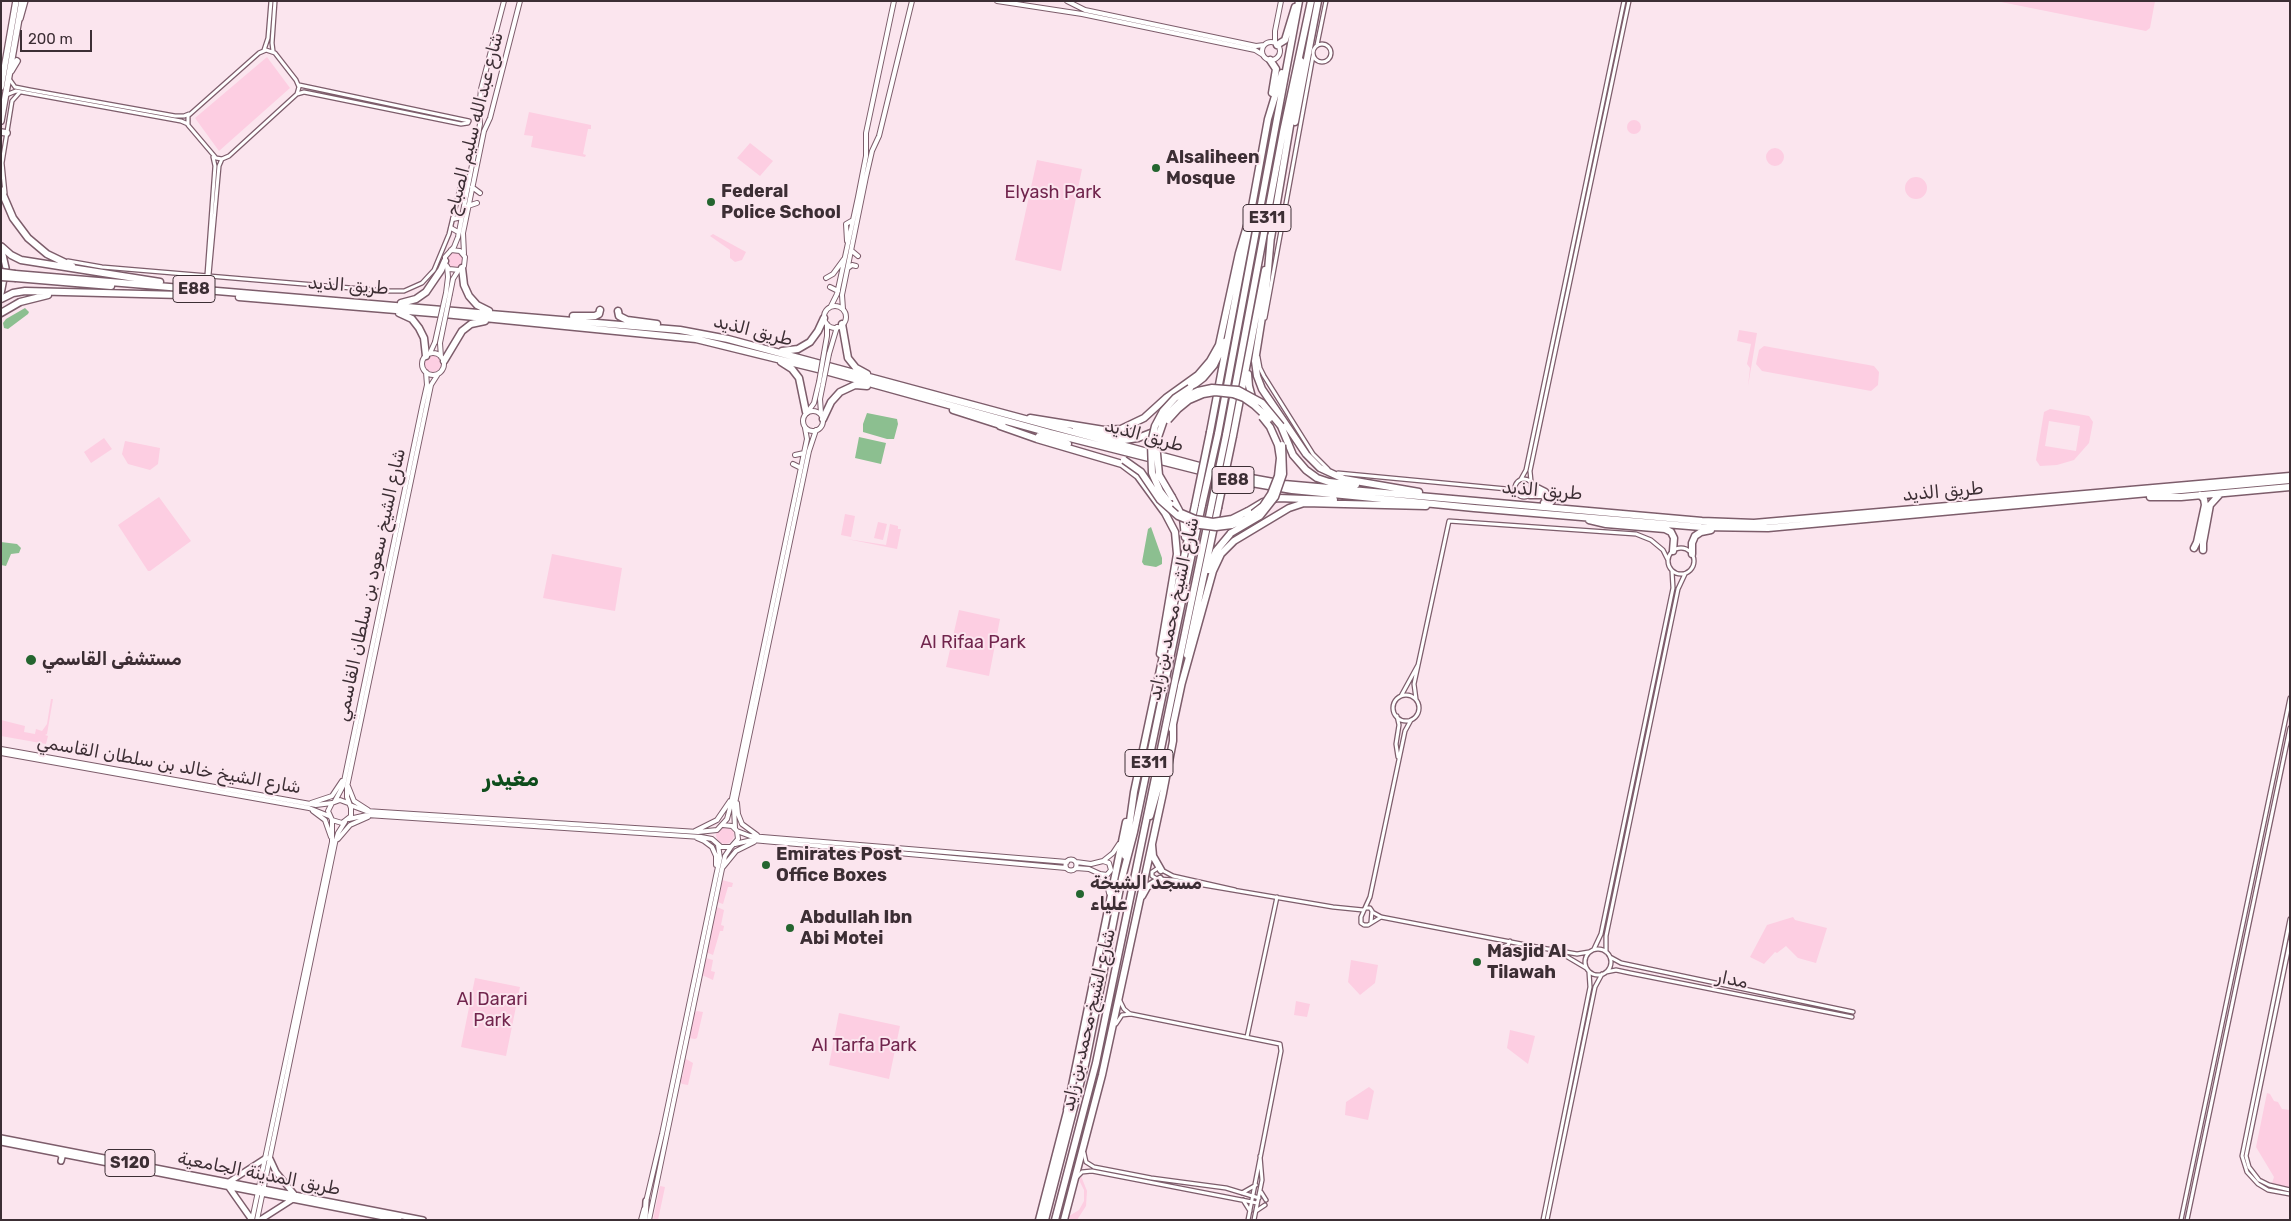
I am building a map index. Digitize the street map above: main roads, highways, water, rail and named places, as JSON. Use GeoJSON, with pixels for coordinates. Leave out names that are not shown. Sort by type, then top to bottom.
{"type":"FeatureCollection","features":[{"type":"Feature","properties":{"kind":"highway"},"geometry":{"type":"LineString","coordinates":[[1,121],[6,96],[5,74],[16,1]]}},
{"type":"Feature","properties":{"kind":"highway"},"geometry":{"type":"LineString","coordinates":[[1,87],[24,1]]}},
{"type":"Feature","properties":{"kind":"highway"},"geometry":{"type":"LineString","coordinates":[[1276,44],[1285,40],[1298,1]]}},
{"type":"Feature","properties":{"kind":"highway","name":"شارع الشيخ محمد بن زايد"},"geometry":{"type":"LineString","coordinates":[[1045,1220],[1074,1112],[1122,878],[1134,832],[1298,1]]}},
{"type":"Feature","properties":{"kind":"highway","name":"E311"},"geometry":{"type":"LineString","coordinates":[[1229,436],[1283,132],[1310,1]]}},
{"type":"Feature","properties":{"kind":"highway"},"geometry":{"type":"LineString","coordinates":[[1287,147],[1299,108],[1318,1]]}},
{"type":"Feature","properties":{"kind":"highway"},"geometry":{"type":"LineString","coordinates":[[1268,119],[1289,53]]}},
{"type":"Feature","properties":{"kind":"highway"},"geometry":{"type":"LineString","coordinates":[[1144,836],[1173,725],[1197,607],[1214,508],[1252,339],[1301,68],[1300,55]]}},
{"type":"Feature","properties":{"kind":"highway"},"geometry":{"type":"LineString","coordinates":[[1214,433],[1232,317],[1276,72],[1270,60]]}},
{"type":"Feature","properties":{"kind":"highway"},"geometry":{"type":"LineString","coordinates":[[5,74],[17,62]]}},
{"type":"Feature","properties":{"kind":"highway"},"geometry":{"type":"LineString","coordinates":[[1,190],[13,218],[34,244],[54,258],[87,271]]}},
{"type":"Feature","properties":{"kind":"highway"},"geometry":{"type":"LineString","coordinates":[[999,412],[1104,430],[1129,427],[1144,418],[1205,368],[1215,354],[1221,337],[1239,253],[1252,209]]}},
{"type":"Feature","properties":{"kind":"highway"},"geometry":{"type":"LineString","coordinates":[[1271,236],[1266,292],[1255,361],[1259,383],[1306,454],[1315,464],[1337,477],[1474,504]]}},
{"type":"Feature","properties":{"kind":"highway"},"geometry":{"type":"LineString","coordinates":[[1,246],[10,255],[21,260],[200,290]]}},
{"type":"Feature","properties":{"kind":"highway"},"geometry":{"type":"LineString","coordinates":[[372,303],[404,303],[421,296],[446,264]]}},
{"type":"Feature","properties":{"kind":"highway"},"geometry":{"type":"LineString","coordinates":[[460,269],[466,291],[472,301],[482,308],[552,320]]}},
{"type":"Feature","properties":{"kind":"highway","name":"طريق الذيد"},"geometry":{"type":"LineString","coordinates":[[1,272],[15,276],[380,310],[664,328],[712,336],[759,351],[885,385],[999,412],[1170,459],[1256,479],[1317,488],[1551,513],[1733,528],[1805,525],[2290,480]]}},
{"type":"Feature","properties":{"kind":"highway","name":"طريق الذيد"},"geometry":{"type":"LineString","coordinates":[[1,277],[15,276],[372,303],[552,320],[680,336],[759,351]]}},
{"type":"Feature","properties":{"kind":"highway"},"geometry":{"type":"LineString","coordinates":[[1,299],[19,292],[181,295],[192,293]]}},
{"type":"Feature","properties":{"kind":"highway"},"geometry":{"type":"LineString","coordinates":[[1,313],[30,299],[72,292]]}},
{"type":"Feature","properties":{"kind":"highway"},"geometry":{"type":"LineString","coordinates":[[380,310],[402,314],[416,323],[424,338],[428,355]]}},
{"type":"Feature","properties":{"kind":"highway"},"geometry":{"type":"LineString","coordinates":[[442,359],[462,331],[476,322],[552,320],[595,316],[599,314],[600,310]]}},
{"type":"Feature","properties":{"kind":"highway"},"geometry":{"type":"LineString","coordinates":[[618,311],[622,318],[649,322],[664,328]]}},
{"type":"Feature","properties":{"kind":"highway"},"geometry":{"type":"LineString","coordinates":[[1232,317],[1218,358],[1209,372],[1175,398],[1163,411],[1152,434],[1150,463],[1160,491],[1179,511],[1195,519],[1223,521],[1248,511],[1263,502],[1278,498],[1386,504]]}},
{"type":"Feature","properties":{"kind":"highway"},"geometry":{"type":"LineString","coordinates":[[759,351],[798,349],[814,337],[825,321]]}},
{"type":"Feature","properties":{"kind":"highway"},"geometry":{"type":"LineString","coordinates":[[840,326],[846,352],[852,364],[861,372],[885,385]]}},
{"type":"Feature","properties":{"kind":"highway"},"geometry":{"type":"LineString","coordinates":[[1000,426],[1124,460],[1141,472],[1160,500],[1178,516],[1200,525],[1216,527],[1232,525],[1246,519],[1263,506],[1271,494],[1278,476],[1280,458],[1278,445],[1270,427],[1254,404],[1249,386],[1252,339]]}},
{"type":"Feature","properties":{"kind":"highway"},"geometry":{"type":"LineString","coordinates":[[759,351],[788,365],[796,373],[801,383],[808,412]]}},
{"type":"Feature","properties":{"kind":"highway"},"geometry":{"type":"LineString","coordinates":[[822,416],[831,402],[845,388],[860,385],[885,385]]}},
{"type":"Feature","properties":{"kind":"highway","name":"طريق الذيد"},"geometry":{"type":"LineString","coordinates":[[885,385],[905,393],[1240,481],[1298,490],[1474,504],[1518,504],[1702,521],[1771,522],[2290,476]]}},
{"type":"Feature","properties":{"kind":"highway"},"geometry":{"type":"LineString","coordinates":[[1067,1110],[1123,833],[1134,792],[1157,684],[1185,541],[1185,525],[1181,510],[1159,475],[1156,444],[1165,417],[1185,397],[1198,391],[1212,388],[1238,390],[1262,403],[1281,426],[1297,460],[1311,474],[1329,482],[1384,487]]}},
{"type":"Feature","properties":{"kind":"highway"},"geometry":{"type":"LineString","coordinates":[[1049,421],[1124,440],[1145,436],[1158,430],[1189,400],[1202,394],[1221,392],[1249,401],[1275,427],[1281,442],[1284,458],[1279,490],[1264,513],[1231,533],[1223,541],[1213,556],[1197,607]]}},
{"type":"Feature","properties":{"kind":"highway"},"geometry":{"type":"LineString","coordinates":[[905,393],[1036,439],[1122,464],[1138,476],[1169,519],[1175,532],[1177,554],[1164,625],[1157,684]]}},
{"type":"Feature","properties":{"kind":"highway"},"geometry":{"type":"LineString","coordinates":[[1532,484],[1553,494],[1559,504],[1578,506],[1586,510]]}},
{"type":"Feature","properties":{"kind":"highway"},"geometry":{"type":"LineString","coordinates":[[2110,497],[2116,499],[2200,495],[2290,487]]}},
{"type":"Feature","properties":{"kind":"highway"},"geometry":{"type":"LineString","coordinates":[[2203,550],[2211,503],[2223,493]]}},
{"type":"Feature","properties":{"kind":"highway"},"geometry":{"type":"LineString","coordinates":[[1518,504],[1550,503],[1553,499],[1550,494],[1530,495]]}},
{"type":"Feature","properties":{"kind":"highway"},"geometry":{"type":"LineString","coordinates":[[2194,548],[2205,505],[2204,499],[2200,495]]}},
{"type":"Feature","properties":{"kind":"highway"},"geometry":{"type":"LineString","coordinates":[[1181,686],[1213,571],[1221,554],[1230,545],[1281,512],[1296,505],[1313,503],[1474,504]]}},
{"type":"Feature","properties":{"kind":"highway"},"geometry":{"type":"LineString","coordinates":[[1180,572],[1199,505]]}},
{"type":"Feature","properties":{"kind":"highway","name":"شارع الشيخ محمد بن زايد"},"geometry":{"type":"LineString","coordinates":[[1055,1220],[1096,1063],[1144,836],[1150,795],[1214,508]]}},
{"type":"Feature","properties":{"kind":"highway"},"geometry":{"type":"LineString","coordinates":[[1551,513],[1556,517],[1665,529],[1671,532],[1674,538],[1673,551]]}},
{"type":"Feature","properties":{"kind":"highway"},"geometry":{"type":"LineString","coordinates":[[1692,554],[1692,541],[1699,532],[1733,528]]}},
{"type":"Feature","properties":{"kind":"highway"},"geometry":{"type":"LineString","coordinates":[[1064,1220],[1109,1045],[1134,918],[1173,741],[1173,725]]}},
{"type":"Feature","properties":{"kind":"highway"},"geometry":{"type":"LineString","coordinates":[[1122,878],[1134,792]]}},
{"type":"Feature","properties":{"kind":"highway"},"geometry":{"type":"LineString","coordinates":[[1152,836],[1153,856],[1161,870]]}},
{"type":"Feature","properties":{"kind":"highway"},"geometry":{"type":"LineString","coordinates":[[1134,918],[1138,913],[1145,890],[1150,884],[1160,880]]}},
{"type":"Feature","properties":{"kind":"highway"},"geometry":{"type":"LineString","coordinates":[[1039,1220],[1067,1110],[1087,1038],[1094,1021]]}},
{"type":"Feature","properties":{"kind":"highway"},"geometry":{"type":"LineString","coordinates":[[1034,1220],[1053,1164]]}},
{"type":"Feature","properties":{"kind":"main road","name":"شارع عبدالله سليم الصباح"},"geometry":{"type":"LineString","coordinates":[[451,250],[458,232],[470,180],[480,124],[481,89],[504,1]]}},
{"type":"Feature","properties":{"kind":"main road","name":"شارع عبدالله سليم الصباح"},"geometry":{"type":"LineString","coordinates":[[464,254],[462,238],[472,187],[485,129],[490,118],[520,1]]}},
{"type":"Feature","properties":{"kind":"main road"},"geometry":{"type":"LineString","coordinates":[[849,250],[866,156],[866,133],[894,1]]}},
{"type":"Feature","properties":{"kind":"main road"},"geometry":{"type":"LineString","coordinates":[[827,354],[825,312],[831,306],[838,291],[912,1]]}},
{"type":"Feature","properties":{"kind":"main road"},"geometry":{"type":"LineString","coordinates":[[997,1],[1082,14],[1255,50],[1270,60],[1279,55],[1280,50],[1276,44],[1275,31],[1281,1]]}},
{"type":"Feature","properties":{"kind":"main road"},"geometry":{"type":"LineString","coordinates":[[1067,1],[1085,10],[1256,46],[1276,44]]}},
{"type":"Feature","properties":{"kind":"main road"},"geometry":{"type":"LineString","coordinates":[[1263,55],[1266,44],[1275,31]]}},
{"type":"Feature","properties":{"kind":"main road"},"geometry":{"type":"LineString","coordinates":[[1216,42],[1225,42],[1226,39]]}},
{"type":"Feature","properties":{"kind":"main road"},"geometry":{"type":"LineString","coordinates":[[480,124],[482,129],[485,129]]}},
{"type":"Feature","properties":{"kind":"main road"},"geometry":{"type":"LineString","coordinates":[[472,187],[480,193]]}},
{"type":"Feature","properties":{"kind":"main road"},"geometry":{"type":"LineString","coordinates":[[468,206],[477,203]]}},
{"type":"Feature","properties":{"kind":"main road"},"geometry":{"type":"LineString","coordinates":[[453,218],[462,217]]}},
{"type":"Feature","properties":{"kind":"main road"},"geometry":{"type":"LineString","coordinates":[[641,1220],[719,870],[725,856],[738,836],[733,816],[735,795],[807,439],[802,418],[814,403],[833,334],[846,315],[841,298],[848,268],[849,250],[846,224],[853,220]]}},
{"type":"Feature","properties":{"kind":"main road"},"geometry":{"type":"LineString","coordinates":[[451,228],[458,232]]}},
{"type":"Feature","properties":{"kind":"main road"},"geometry":{"type":"LineString","coordinates":[[1,246],[6,268],[1,294]]}},
{"type":"Feature","properties":{"kind":"main road"},"geometry":{"type":"LineString","coordinates":[[438,343],[422,363],[426,372],[431,375],[438,374],[443,368],[438,343],[453,279],[466,263],[464,254],[460,250],[451,250],[446,254],[448,294]]}},
{"type":"Feature","properties":{"kind":"main road"},"geometry":{"type":"LineString","coordinates":[[849,250],[858,256]]}},
{"type":"Feature","properties":{"kind":"main road"},"geometry":{"type":"LineString","coordinates":[[845,260],[845,268],[848,268]]}},
{"type":"Feature","properties":{"kind":"main road"},"geometry":{"type":"LineString","coordinates":[[826,278],[833,274],[845,260]]}},
{"type":"Feature","properties":{"kind":"main road"},"geometry":{"type":"LineString","coordinates":[[446,264],[452,270],[460,269]]}},
{"type":"Feature","properties":{"kind":"main road"},"geometry":{"type":"LineString","coordinates":[[848,268],[852,265],[856,266]]}},
{"type":"Feature","properties":{"kind":"main road"},"geometry":{"type":"LineString","coordinates":[[830,287],[838,291]]}},
{"type":"Feature","properties":{"kind":"main road"},"geometry":{"type":"LineString","coordinates":[[831,306],[843,309]]}},
{"type":"Feature","properties":{"kind":"main road"},"geometry":{"type":"LineString","coordinates":[[825,321],[840,326]]}},
{"type":"Feature","properties":{"kind":"main road"},"geometry":{"type":"LineString","coordinates":[[428,355],[437,354],[442,359]]}},
{"type":"Feature","properties":{"kind":"main road","name":"شارع الشيخ سعود بن سلطان القاسمي"},"geometry":{"type":"LineString","coordinates":[[333,802],[342,789],[413,450],[426,385],[426,372]]}},
{"type":"Feature","properties":{"kind":"main road","name":"شارع الشيخ سعود بن سلطان القاسمي"},"geometry":{"type":"LineString","coordinates":[[349,804],[346,794],[348,783],[432,383],[438,374]]}},
{"type":"Feature","properties":{"kind":"main road"},"geometry":{"type":"LineString","coordinates":[[473,820],[588,830],[691,834],[717,830],[721,826],[728,816],[735,795],[809,451],[816,430],[822,425],[821,383]]}},
{"type":"Feature","properties":{"kind":"main road"},"geometry":{"type":"LineString","coordinates":[[808,412],[815,410],[822,416]]}},
{"type":"Feature","properties":{"kind":"main road"},"geometry":{"type":"LineString","coordinates":[[805,428],[816,430]]}},
{"type":"Feature","properties":{"kind":"main road"},"geometry":{"type":"LineString","coordinates":[[413,450],[416,450],[417,454]]}},
{"type":"Feature","properties":{"kind":"main road"},"geometry":{"type":"LineString","coordinates":[[795,455],[804,453]]}},
{"type":"Feature","properties":{"kind":"main road"},"geometry":{"type":"LineString","coordinates":[[793,464],[801,468]]}},
{"type":"Feature","properties":{"kind":"main road"},"geometry":{"type":"LineString","coordinates":[[783,552],[785,553],[785,565]]}},
{"type":"Feature","properties":{"kind":"main road"},"geometry":{"type":"LineString","coordinates":[[765,641],[764,654],[766,654]]}},
{"type":"Feature","properties":{"kind":"main road"},"geometry":{"type":"LineString","coordinates":[[357,717],[358,721],[361,722]]}},
{"type":"Feature","properties":{"kind":"main road","name":"شارع الشيخ خالد بن سلطان القاسمي"},"geometry":{"type":"LineString","coordinates":[[1,749],[322,806],[333,802]]}},
{"type":"Feature","properties":{"kind":"main road","name":"شارع الشيخ خالد بن سلطان القاسمي"},"geometry":{"type":"LineString","coordinates":[[1,754],[309,808],[330,818]]}},
{"type":"Feature","properties":{"kind":"main road"},"geometry":{"type":"LineString","coordinates":[[46,761],[47,759],[57,759]]}},
{"type":"Feature","properties":{"kind":"main road"},"geometry":{"type":"LineString","coordinates":[[306,803],[322,801],[332,796],[337,791],[345,775]]}},
{"type":"Feature","properties":{"kind":"main road"},"geometry":{"type":"LineString","coordinates":[[348,783],[354,802],[372,814]]}},
{"type":"Feature","properties":{"kind":"main road"},"geometry":{"type":"LineString","coordinates":[[691,834],[720,818],[735,795]]}},
{"type":"Feature","properties":{"kind":"main road"},"geometry":{"type":"LineString","coordinates":[[735,795],[740,821],[760,839]]}},
{"type":"Feature","properties":{"kind":"main road"},"geometry":{"type":"LineString","coordinates":[[252,1220],[284,1092],[322,908],[334,843],[329,808],[333,802],[340,800],[359,810],[372,814]]}},
{"type":"Feature","properties":{"kind":"main road"},"geometry":{"type":"LineString","coordinates":[[259,1220],[294,1197],[268,1158],[320,897],[338,832],[352,812],[349,804]]}},
{"type":"Feature","properties":{"kind":"main road"},"geometry":{"type":"LineString","coordinates":[[309,808],[325,820],[334,843]]}},
{"type":"Feature","properties":{"kind":"main road"},"geometry":{"type":"LineString","coordinates":[[334,843],[350,825],[372,814]]}},
{"type":"Feature","properties":{"kind":"main road"},"geometry":{"type":"LineString","coordinates":[[330,818],[338,823],[362,815],[372,814],[599,826],[691,834],[705,837],[724,848],[744,841],[760,839],[830,842],[1004,858],[1067,862],[1072,859],[1076,862],[1091,864],[1102,861],[1116,850],[1123,833]]}},
{"type":"Feature","properties":{"kind":"main road"},"geometry":{"type":"LineString","coordinates":[[721,826],[728,825],[747,836],[760,839],[1071,870],[1076,868],[1089,869],[1100,874],[1107,874],[1111,870],[1109,863],[1102,861]]}},
{"type":"Feature","properties":{"kind":"main road"},"geometry":{"type":"LineString","coordinates":[[588,830],[598,828],[599,826]]}},
{"type":"Feature","properties":{"kind":"main road"},"geometry":{"type":"LineString","coordinates":[[649,1220],[704,954],[719,870],[720,858],[717,830]]}},
{"type":"Feature","properties":{"kind":"main road"},"geometry":{"type":"LineString","coordinates":[[691,834],[704,840],[712,847],[719,870]]}},
{"type":"Feature","properties":{"kind":"main road"},"geometry":{"type":"LineString","coordinates":[[719,870],[736,851],[760,839]]}},
{"type":"Feature","properties":{"kind":"main road"},"geometry":{"type":"LineString","coordinates":[[820,846],[830,842]]}},
{"type":"Feature","properties":{"kind":"main road"},"geometry":{"type":"LineString","coordinates":[[866,850],[879,849],[880,847]]}},
{"type":"Feature","properties":{"kind":"main road"},"geometry":{"type":"LineString","coordinates":[[995,861],[996,859],[1004,858]]}},
{"type":"Feature","properties":{"kind":"main road"},"geometry":{"type":"LineString","coordinates":[[1066,868],[1067,862]]}},
{"type":"Feature","properties":{"kind":"main road"},"geometry":{"type":"LineString","coordinates":[[1076,862],[1076,868]]}},
{"type":"Feature","properties":{"kind":"main road"},"geometry":{"type":"LineString","coordinates":[[1100,874],[1107,884],[1110,900]]}},
{"type":"Feature","properties":{"kind":"main road"},"geometry":{"type":"LineString","coordinates":[[320,897],[320,906],[322,908]]}},
{"type":"Feature","properties":{"kind":"main road"},"geometry":{"type":"LineString","coordinates":[[317,911],[320,917]]}},
{"type":"Feature","properties":{"kind":"main road"},"geometry":{"type":"LineString","coordinates":[[702,942],[704,942],[704,954]]}},
{"type":"Feature","properties":{"kind":"main road"},"geometry":{"type":"LineString","coordinates":[[282,1081],[281,1090],[284,1092]]}},
{"type":"Feature","properties":{"kind":"main road"},"geometry":{"type":"LineString","coordinates":[[668,1105],[667,1120],[669,1123]]}},
{"type":"Feature","properties":{"kind":"main road","name":"طريق المدينة الجامعية"},"geometry":{"type":"LineString","coordinates":[[1,1138],[229,1184]]}},
{"type":"Feature","properties":{"kind":"main road","name":"طريق المدينة الجامعية"},"geometry":{"type":"LineString","coordinates":[[1,1142],[117,1165],[261,1190],[399,1220]]}},
{"type":"Feature","properties":{"kind":"main road"},"geometry":{"type":"LineString","coordinates":[[60,1154],[61,1160]]}},
{"type":"Feature","properties":{"kind":"main road"},"geometry":{"type":"LineString","coordinates":[[252,1220],[229,1184],[268,1158]]}},
{"type":"Feature","properties":{"kind":"main road"},"geometry":{"type":"LineString","coordinates":[[117,1165],[127,1162]]}},
{"type":"Feature","properties":{"kind":"main road"},"geometry":{"type":"LineString","coordinates":[[259,1220],[261,1190]]}},
{"type":"Feature","properties":{"kind":"main road","name":"طريق المدينة الجامعية"},"geometry":{"type":"LineString","coordinates":[[294,1197],[423,1220]]}},
{"type":"Feature","properties":{"kind":"main road"},"geometry":{"type":"LineString","coordinates":[[645,1220],[646,1201]]}},
{"type":"Feature","properties":{"kind":"main road"},"geometry":{"type":"LineString","coordinates":[[350,1210],[352,1208],[367,1210]]}},
{"type":"Feature","properties":{"kind":"place","name":"Alsaliheen Mosque"},"geometry":{"type":"Point","coordinates":[1156,168]}},
{"type":"Feature","properties":{"kind":"place","name":"Federal Police School"},"geometry":{"type":"Point","coordinates":[711,202]}},
{"type":"Feature","properties":{"kind":"place","name":"مستشفى القاسمي"},"geometry":{"type":"Point","coordinates":[31,660]}},
{"type":"Feature","properties":{"kind":"place","name":"Emirates Post Office Boxes"},"geometry":{"type":"Point","coordinates":[766,865]}},
{"type":"Feature","properties":{"kind":"place","name":"مسجد الشيخة علياء"},"geometry":{"type":"Point","coordinates":[1080,894]}},
{"type":"Feature","properties":{"kind":"place","name":"Abdullah Ibn Abi Motei"},"geometry":{"type":"Point","coordinates":[790,928]}},
{"type":"Feature","properties":{"kind":"place","name":"Masjid Al Tilawah"},"geometry":{"type":"Point","coordinates":[1477,962]}},
{"type":"Feature","properties":{"kind":"district","name":"مغيدر"},"geometry":{"type":"Point","coordinates":[511,780]}},
{"type":"Feature","properties":{"kind":"park label","name":"Elyash Park"},"geometry":{"type":"Point","coordinates":[1053,193]}},
{"type":"Feature","properties":{"kind":"park label","name":"Al Rifaa Park"},"geometry":{"type":"Point","coordinates":[973,643]}},
{"type":"Feature","properties":{"kind":"park label","name":"Al Darari Park"},"geometry":{"type":"Point","coordinates":[492,1010]}},
{"type":"Feature","properties":{"kind":"park label","name":"Al Tarfa Park"},"geometry":{"type":"Point","coordinates":[864,1046]}}]}
